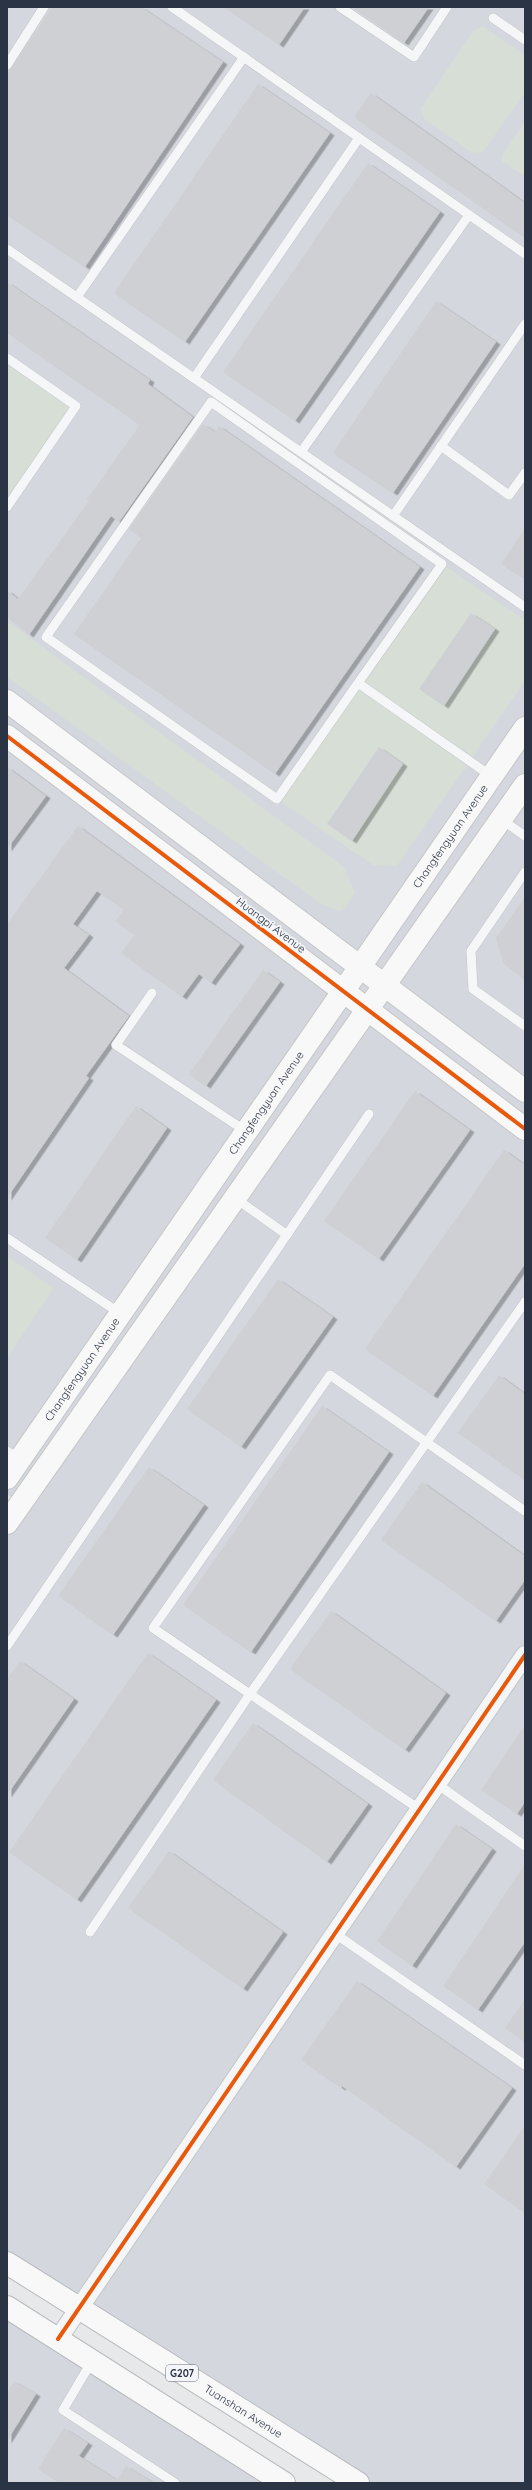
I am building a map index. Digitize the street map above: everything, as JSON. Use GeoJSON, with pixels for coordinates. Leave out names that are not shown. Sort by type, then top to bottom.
{"type":"FeatureCollection","features":[{"type":"Feature","properties":{"kind":"main road","name":"Huangpi Avenue"},"geometry":{"type":"LineString","coordinates":[[7,701],[525,1091]]}},
{"type":"Feature","properties":{"kind":"main road","name":"Changfengyuan Avenue"},"geometry":{"type":"LineString","coordinates":[[7,1478],[13,1455],[121,1314],[525,728]]}},
{"type":"Feature","properties":{"kind":"main road","name":"Huangpi Avenue"},"geometry":{"type":"LineString","coordinates":[[7,736],[525,1129]]}},
{"type":"Feature","properties":{"kind":"main road"},"geometry":{"type":"LineString","coordinates":[[7,1523],[385,986],[525,784]]}},
{"type":"Feature","properties":{"kind":"main road","name":"Tuanshan Avenue"},"geometry":{"type":"LineString","coordinates":[[7,2263],[358,2483]]}},
{"type":"Feature","properties":{"kind":"main road"},"geometry":{"type":"LineString","coordinates":[[7,2307],[284,2483]]}},
{"type":"Feature","properties":{"kind":"street"},"geometry":{"type":"LineString","coordinates":[[58,2339],[78,2307],[525,1655]]}},
{"type":"Feature","properties":{"kind":"lane"},"geometry":{"type":"LineString","coordinates":[[7,65],[44,7]]}},
{"type":"Feature","properties":{"kind":"lane"},"geometry":{"type":"LineString","coordinates":[[172,7],[525,254]]}},
{"type":"Feature","properties":{"kind":"lane"},"geometry":{"type":"LineString","coordinates":[[340,7],[414,57],[447,7]]}},
{"type":"Feature","properties":{"kind":"lane"},"geometry":{"type":"LineString","coordinates":[[494,18],[525,40]]}},
{"type":"Feature","properties":{"kind":"lane"},"geometry":{"type":"LineString","coordinates":[[77,297],[244,57]]}},
{"type":"Feature","properties":{"kind":"lane"},"geometry":{"type":"LineString","coordinates":[[194,378],[360,138]]}},
{"type":"Feature","properties":{"kind":"lane"},"geometry":{"type":"LineString","coordinates":[[301,452],[469,215]]}},
{"type":"Feature","properties":{"kind":"lane"},"geometry":{"type":"LineString","coordinates":[[7,249],[525,606]]}},
{"type":"Feature","properties":{"kind":"lane"},"geometry":{"type":"LineString","coordinates":[[393,516],[525,324]]}},
{"type":"Feature","properties":{"kind":"lane"},"geometry":{"type":"LineString","coordinates":[[7,358],[76,406],[7,507]]}},
{"type":"Feature","properties":{"kind":"lane"},"geometry":{"type":"LineString","coordinates":[[211,402],[442,564],[358,683],[277,798],[46,637],[211,402]]}},
{"type":"Feature","properties":{"kind":"lane"},"geometry":{"type":"LineString","coordinates":[[441,446],[509,495],[525,473]]}},
{"type":"Feature","properties":{"kind":"lane"},"geometry":{"type":"LineString","coordinates":[[358,683],[491,776]]}},
{"type":"Feature","properties":{"kind":"lane"},"geometry":{"type":"LineString","coordinates":[[501,819],[525,836]]}},
{"type":"Feature","properties":{"kind":"lane"},"geometry":{"type":"LineString","coordinates":[[525,872],[471,951],[473,989],[525,1026]]}},
{"type":"Feature","properties":{"kind":"lane"},"geometry":{"type":"LineString","coordinates":[[152,993],[116,1045],[247,1132]]}},
{"type":"Feature","properties":{"kind":"lane"},"geometry":{"type":"LineString","coordinates":[[7,1646],[368,1114]]}},
{"type":"Feature","properties":{"kind":"lane"},"geometry":{"type":"LineString","coordinates":[[235,1198],[287,1235]]}},
{"type":"Feature","properties":{"kind":"lane"},"geometry":{"type":"LineString","coordinates":[[7,1238],[121,1314]]}},
{"type":"Feature","properties":{"kind":"lane"},"geometry":{"type":"LineString","coordinates":[[90,1932],[250,1694],[428,1443],[525,1302]]}},
{"type":"Feature","properties":{"kind":"lane"},"geometry":{"type":"LineString","coordinates":[[419,1809],[153,1628],[330,1375],[525,1511]]}},
{"type":"Feature","properties":{"kind":"lane"},"geometry":{"type":"LineString","coordinates":[[437,1784],[525,1846]]}},
{"type":"Feature","properties":{"kind":"lane"},"geometry":{"type":"LineString","coordinates":[[334,1933],[525,2065]]}},
{"type":"Feature","properties":{"kind":"lane"},"geometry":{"type":"LineString","coordinates":[[92,2361],[63,2410],[175,2483]]}},
{"type":"Feature","properties":{"kind":"shaded area"},"geometry":{"type":"Polygon","coordinates":[[[7,7],[525,7],[525,2483],[358,2483],[7,2263],[7,1523],[20,1504],[7,1494],[7,7]]]}},
{"type":"Feature","properties":{"kind":"shaded area"},"geometry":{"type":"Polygon","coordinates":[[[483,26],[525,55],[525,92],[484,151],[474,154],[424,119],[421,108],[473,31],[483,26]]]}},
{"type":"Feature","properties":{"kind":"shaded area"},"geometry":{"type":"Polygon","coordinates":[[[525,122],[525,177],[502,161],[502,155],[525,122]]]}},
{"type":"Feature","properties":{"kind":"shaded area"},"geometry":{"type":"Polygon","coordinates":[[[7,358],[76,406],[7,507],[7,358]]]}},
{"type":"Feature","properties":{"kind":"shaded area"},"geometry":{"type":"Polygon","coordinates":[[[442,564],[525,620],[525,681],[397,866],[373,865],[277,799],[442,564]]]}},
{"type":"Feature","properties":{"kind":"shaded area"},"geometry":{"type":"Polygon","coordinates":[[[7,621],[344,867],[355,892],[346,908],[339,911],[321,904],[7,677],[7,621]]]}},
{"type":"Feature","properties":{"kind":"shaded area"},"geometry":{"type":"Polygon","coordinates":[[[7,1256],[54,1288],[7,1358],[7,1256]]]}},
{"type":"Feature","properties":{"kind":"shaded area"},"geometry":{"type":"Polygon","coordinates":[[[7,2307],[284,2483],[7,2483],[7,2307]]]}},
{"type":"Feature","properties":{"kind":"building"},"geometry":{"type":"Polygon","coordinates":[[[52,7],[141,7],[223,62],[85,267],[7,215],[7,74],[52,7]]]}},
{"type":"Feature","properties":{"kind":"building"},"geometry":{"type":"Polygon","coordinates":[[[224,7],[305,7],[279,45],[224,7]]]}},
{"type":"Feature","properties":{"kind":"building"},"geometry":{"type":"Polygon","coordinates":[[[352,7],[429,7],[404,43],[352,7]]]}},
{"type":"Feature","properties":{"kind":"building"},"geometry":{"type":"Polygon","coordinates":[[[258,84],[330,133],[185,342],[114,293],[258,84]]]}},
{"type":"Feature","properties":{"kind":"building"},"geometry":{"type":"Polygon","coordinates":[[[371,93],[525,203],[525,238],[354,117],[371,93]]]}},
{"type":"Feature","properties":{"kind":"building"},"geometry":{"type":"Polygon","coordinates":[[[368,163],[440,212],[295,421],[223,372],[368,163]]]}},
{"type":"Feature","properties":{"kind":"building"},"geometry":{"type":"Polygon","coordinates":[[[7,282],[150,380],[148,384],[193,417],[119,522],[111,516],[29,635],[7,617],[7,590],[18,599],[89,501],[87,499],[140,425],[7,333],[7,282]]]}},
{"type":"Feature","properties":{"kind":"building"},"geometry":{"type":"Polygon","coordinates":[[[436,301],[496,342],[393,493],[333,453],[436,301]]]}},
{"type":"Feature","properties":{"kind":"building"},"geometry":{"type":"Polygon","coordinates":[[[203,424],[215,432],[219,426],[420,567],[275,774],[74,634],[141,538],[129,529],[203,424]]]}},
{"type":"Feature","properties":{"kind":"building"},"geometry":{"type":"Polygon","coordinates":[[[525,528],[525,579],[501,564],[525,528]]]}},
{"type":"Feature","properties":{"kind":"building"},"geometry":{"type":"Polygon","coordinates":[[[471,613],[495,629],[444,706],[419,689],[471,613]]]}},
{"type":"Feature","properties":{"kind":"building"},"geometry":{"type":"Polygon","coordinates":[[[379,747],[403,764],[352,841],[327,824],[379,747]]]}},
{"type":"Feature","properties":{"kind":"building"},"geometry":{"type":"Polygon","coordinates":[[[7,767],[46,796],[7,849],[7,767]]]}},
{"type":"Feature","properties":{"kind":"building"},"geometry":{"type":"Polygon","coordinates":[[[78,826],[240,944],[211,983],[199,974],[182,997],[121,953],[134,935],[115,921],[124,910],[97,891],[73,924],[89,935],[64,968],[129,1016],[86,1076],[89,1078],[7,1198],[7,924],[78,826]]]}},
{"type":"Feature","properties":{"kind":"building"},"geometry":{"type":"Polygon","coordinates":[[[525,897],[525,981],[503,963],[496,938],[525,897]]]}},
{"type":"Feature","properties":{"kind":"building"},"geometry":{"type":"Polygon","coordinates":[[[263,970],[280,982],[206,1086],[189,1074],[263,970]]]}},
{"type":"Feature","properties":{"kind":"building"},"geometry":{"type":"Polygon","coordinates":[[[415,1091],[470,1130],[379,1259],[324,1221],[415,1091]]]}},
{"type":"Feature","properties":{"kind":"building"},"geometry":{"type":"Polygon","coordinates":[[[136,1106],[167,1128],[77,1260],[45,1238],[136,1106]]]}},
{"type":"Feature","properties":{"kind":"building"},"geometry":{"type":"Polygon","coordinates":[[[504,1150],[525,1165],[525,1264],[433,1396],[365,1349],[504,1150]]]}},
{"type":"Feature","properties":{"kind":"building"},"geometry":{"type":"Polygon","coordinates":[[[278,1279],[333,1317],[241,1447],[187,1409],[278,1279]]]}},
{"type":"Feature","properties":{"kind":"building"},"geometry":{"type":"Polygon","coordinates":[[[499,1375],[525,1394],[525,1480],[458,1433],[499,1375]]]}},
{"type":"Feature","properties":{"kind":"building"},"geometry":{"type":"Polygon","coordinates":[[[322,1406],[389,1452],[251,1652],[183,1605],[322,1406]]]}},
{"type":"Feature","properties":{"kind":"building"},"geometry":{"type":"Polygon","coordinates":[[[149,1467],[204,1505],[113,1635],[58,1596],[149,1467]]]}},
{"type":"Feature","properties":{"kind":"building"},"geometry":{"type":"Polygon","coordinates":[[[422,1482],[525,1556],[525,1580],[496,1621],[381,1540],[422,1482]]]}},
{"type":"Feature","properties":{"kind":"building"},"geometry":{"type":"Polygon","coordinates":[[[331,1611],[446,1693],[405,1750],[290,1669],[331,1611]]]}},
{"type":"Feature","properties":{"kind":"building"},"geometry":{"type":"Polygon","coordinates":[[[148,1653],[216,1700],[77,1900],[9,1852],[148,1653]]]}},
{"type":"Feature","properties":{"kind":"building"},"geometry":{"type":"Polygon","coordinates":[[[20,1661],[74,1699],[7,1795],[7,1679],[20,1661]]]}},
{"type":"Feature","properties":{"kind":"building"},"geometry":{"type":"Polygon","coordinates":[[[253,1723],[368,1804],[327,1862],[213,1780],[253,1723]]]}},
{"type":"Feature","properties":{"kind":"building"},"geometry":{"type":"Polygon","coordinates":[[[525,1725],[525,1802],[517,1814],[481,1790],[525,1725]]]}},
{"type":"Feature","properties":{"kind":"building"},"geometry":{"type":"Polygon","coordinates":[[[456,1824],[492,1849],[412,1966],[377,1941],[456,1824]]]}},
{"type":"Feature","properties":{"kind":"building"},"geometry":{"type":"Polygon","coordinates":[[[169,1851],[283,1932],[243,1989],[128,1908],[169,1851]]]}},
{"type":"Feature","properties":{"kind":"building"},"geometry":{"type":"Polygon","coordinates":[[[525,1864],[525,1942],[478,2010],[443,1986],[525,1864]]]}},
{"type":"Feature","properties":{"kind":"building"},"geometry":{"type":"Polygon","coordinates":[[[357,1981],[512,2088],[456,2167],[342,2086],[341,2088],[301,2060],[357,1981]]]}},
{"type":"Feature","properties":{"kind":"building"},"geometry":{"type":"Polygon","coordinates":[[[525,1999],[525,2042],[505,2028],[525,1999]]]}},
{"type":"Feature","properties":{"kind":"building"},"geometry":{"type":"Polygon","coordinates":[[[525,2126],[525,2213],[484,2184],[525,2126]]]}},
{"type":"Feature","properties":{"kind":"building"},"geometry":{"type":"Polygon","coordinates":[[[14,2381],[36,2394],[7,2441],[7,2393],[14,2381]]]}},
{"type":"Feature","properties":{"kind":"building"},"geometry":{"type":"Polygon","coordinates":[[[64,2428],[88,2443],[79,2456],[117,2480],[126,2466],[154,2483],[60,2483],[38,2469],[64,2428]]]}},
{"type":"Feature","properties":{"kind":"cycle path"},"geometry":{"type":"LineString","coordinates":[[7,736],[525,1129]]}},
{"type":"Feature","properties":{"kind":"cycle path"},"geometry":{"type":"LineString","coordinates":[[58,2339],[525,1655]]}}]}
